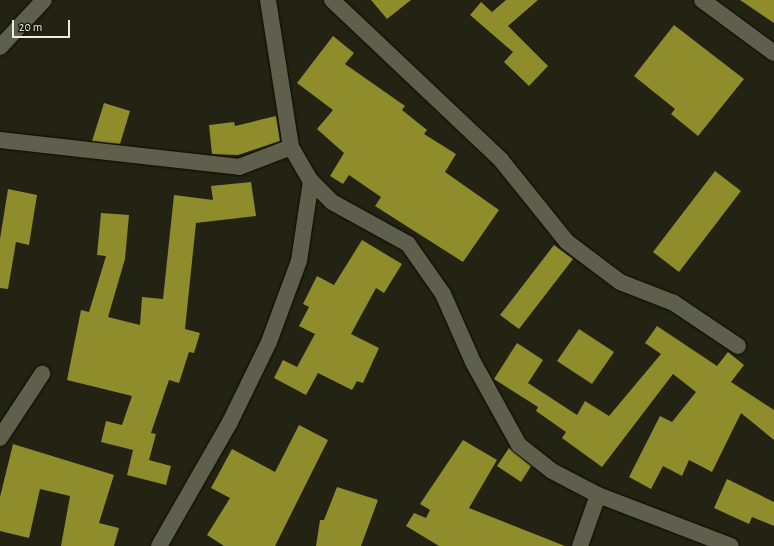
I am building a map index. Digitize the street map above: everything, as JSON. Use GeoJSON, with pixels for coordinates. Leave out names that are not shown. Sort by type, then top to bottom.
{"type":"FeatureCollection","features":[{"type":"Feature","properties":{"kind":"street"},"geometry":{"type":"LineString","coordinates":[[0,47],[44,0]]}},
{"type":"Feature","properties":{"kind":"street"},"geometry":{"type":"LineString","coordinates":[[268,0],[290,147],[311,181],[332,202],[408,244],[443,294],[473,362],[519,445],[552,471],[598,495],[731,546]]}},
{"type":"Feature","properties":{"kind":"street"},"geometry":{"type":"LineString","coordinates":[[332,0],[501,160],[566,242],[620,282],[674,303],[738,346]]}},
{"type":"Feature","properties":{"kind":"street"},"geometry":{"type":"LineString","coordinates":[[702,0],[774,53]]}},
{"type":"Feature","properties":{"kind":"street"},"geometry":{"type":"LineString","coordinates":[[0,140],[239,167],[290,147]]}},
{"type":"Feature","properties":{"kind":"street"},"geometry":{"type":"LineString","coordinates":[[159,546],[229,424],[269,342],[299,261],[311,181]]}},
{"type":"Feature","properties":{"kind":"street"},"geometry":{"type":"LineString","coordinates":[[0,438],[42,374]]}},
{"type":"Feature","properties":{"kind":"street"},"geometry":{"type":"LineString","coordinates":[[580,546],[598,495]]}},
{"type":"Feature","properties":{"kind":"building"},"geometry":{"type":"Polygon","coordinates":[[[371,0],[411,0],[387,19],[371,0]]]}},
{"type":"Feature","properties":{"kind":"building"},"geometry":{"type":"Polygon","coordinates":[[[506,0],[538,0],[508,26],[548,66],[529,86],[504,62],[513,52],[470,15],[481,2],[492,12],[506,0]]]}},
{"type":"Feature","properties":{"kind":"building"},"geometry":{"type":"Polygon","coordinates":[[[740,0],[774,0],[774,23],[740,0]]]}},
{"type":"Feature","properties":{"kind":"building"},"geometry":{"type":"Polygon","coordinates":[[[674,25],[744,79],[698,136],[671,114],[675,109],[634,76],[674,25]]]}},
{"type":"Feature","properties":{"kind":"building"},"geometry":{"type":"Polygon","coordinates":[[[333,36],[354,53],[345,64],[405,106],[402,110],[427,130],[424,134],[456,154],[445,172],[499,210],[463,262],[375,206],[381,197],[349,175],[343,184],[330,176],[344,153],[317,129],[333,110],[297,83],[333,36]]]}},
{"type":"Feature","properties":{"kind":"building"},"geometry":{"type":"Polygon","coordinates":[[[104,103],[130,111],[120,144],[92,141],[104,103]]]}},
{"type":"Feature","properties":{"kind":"building"},"geometry":{"type":"Polygon","coordinates":[[[276,116],[280,141],[238,155],[212,154],[209,125],[234,122],[235,126],[276,116]]]}},
{"type":"Feature","properties":{"kind":"building"},"geometry":{"type":"Polygon","coordinates":[[[715,171],[741,191],[679,272],[653,252],[715,171]]]}},
{"type":"Feature","properties":{"kind":"building"},"geometry":{"type":"Polygon","coordinates":[[[251,182],[256,216],[196,223],[185,329],[200,333],[194,353],[189,352],[179,383],[169,380],[151,433],[156,434],[149,460],[171,466],[166,485],[127,475],[133,450],[101,442],[106,421],[122,425],[132,396],[67,380],[81,310],[89,312],[106,256],[97,255],[101,213],[129,215],[125,259],[108,317],[140,325],[142,297],[163,299],[174,195],[213,200],[211,186],[251,182]]]}},
{"type":"Feature","properties":{"kind":"building"},"geometry":{"type":"Polygon","coordinates":[[[8,189],[37,195],[29,245],[16,242],[8,289],[0,288],[0,239],[8,189]]]}},
{"type":"Feature","properties":{"kind":"building"},"geometry":{"type":"Polygon","coordinates":[[[362,240],[402,264],[384,293],[376,288],[351,334],[379,348],[363,383],[357,381],[352,390],[318,373],[306,395],[274,378],[283,360],[297,367],[315,334],[299,326],[309,307],[303,304],[317,276],[334,285],[362,240]]]}},
{"type":"Feature","properties":{"kind":"building"},"geometry":{"type":"Polygon","coordinates":[[[554,245],[573,259],[519,329],[500,315],[554,245]]]}},
{"type":"Feature","properties":{"kind":"building"},"geometry":{"type":"Polygon","coordinates":[[[657,326],[717,366],[728,352],[744,365],[731,382],[774,410],[774,440],[741,413],[712,472],[689,460],[682,476],[663,466],[651,489],[629,477],[660,416],[672,422],[696,392],[673,374],[602,467],[562,438],[566,432],[536,411],[538,407],[494,379],[517,343],[543,360],[528,383],[577,415],[585,401],[609,416],[661,354],[645,343],[657,326]]]}},
{"type":"Feature","properties":{"kind":"building"},"geometry":{"type":"Polygon","coordinates":[[[579,329],[614,352],[592,384],[557,361],[579,329]]]}},
{"type":"Feature","properties":{"kind":"building"},"geometry":{"type":"Polygon","coordinates":[[[299,425],[328,440],[275,546],[224,546],[207,535],[230,498],[211,488],[232,449],[275,472],[299,425]]]}},
{"type":"Feature","properties":{"kind":"building"},"geometry":{"type":"Polygon","coordinates":[[[463,440],[497,460],[469,508],[565,546],[439,546],[406,526],[414,513],[426,518],[430,510],[420,504],[463,440]]]}},
{"type":"Feature","properties":{"kind":"building"},"geometry":{"type":"Polygon","coordinates":[[[13,444],[114,475],[99,523],[119,528],[114,546],[61,546],[70,496],[40,489],[29,538],[0,531],[0,497],[13,444]]]}},
{"type":"Feature","properties":{"kind":"building"},"geometry":{"type":"Polygon","coordinates":[[[509,448],[531,466],[521,482],[497,466],[509,448]]]}},
{"type":"Feature","properties":{"kind":"building"},"geometry":{"type":"Polygon","coordinates":[[[727,479],[774,502],[774,526],[752,517],[749,524],[714,508],[727,479]]]}},
{"type":"Feature","properties":{"kind":"building"},"geometry":{"type":"Polygon","coordinates":[[[337,487],[378,500],[361,546],[316,546],[320,520],[324,520],[337,487]]]}}]}
